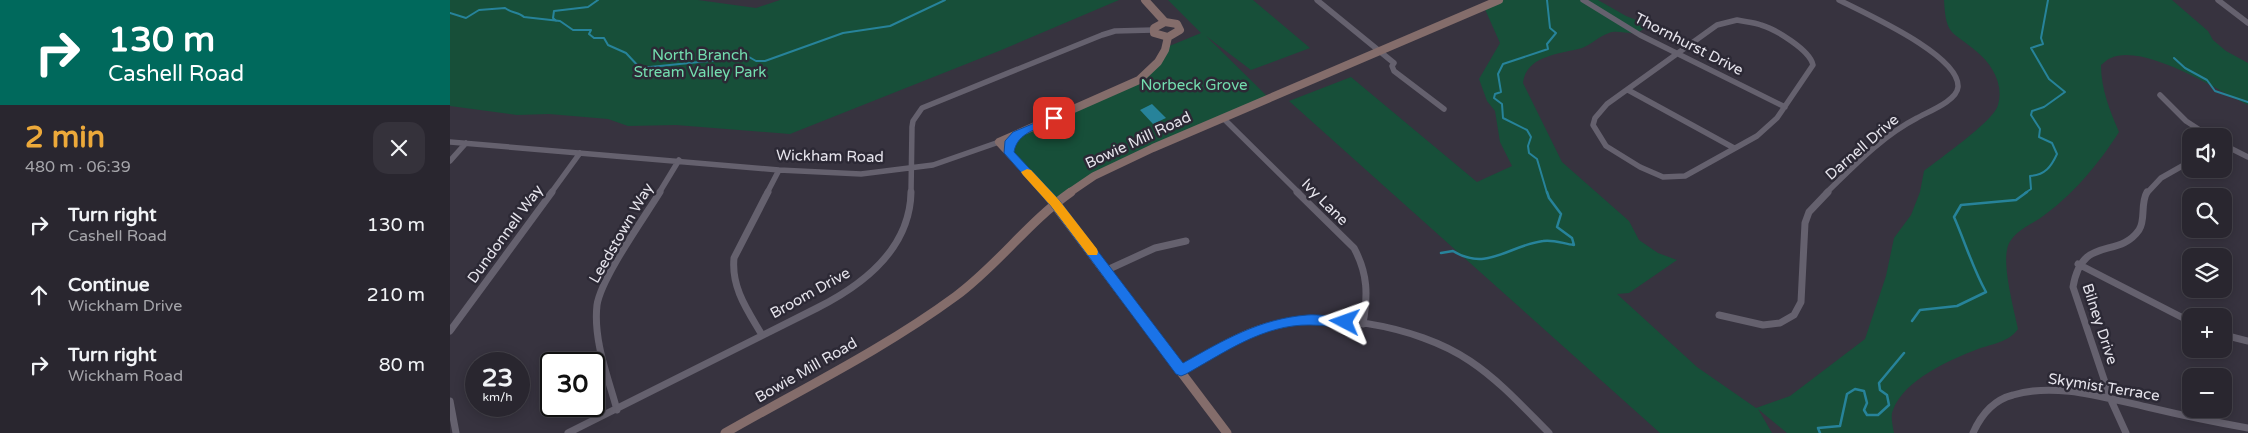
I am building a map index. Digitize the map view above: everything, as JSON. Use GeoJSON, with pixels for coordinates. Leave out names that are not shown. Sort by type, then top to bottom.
{"type":"FeatureCollection","features":[{"type":"Feature","properties":{"kind":"street"},"geometry":{"type":"LineString","coordinates":[[1145,0],[1165,22],[1156,26],[1153,30],[1157,36],[1168,37]]}},
{"type":"Feature","properties":{"kind":"street"},"geometry":{"type":"LineString","coordinates":[[1317,0],[1394,63],[1392,68],[1394,71],[1444,109]]}},
{"type":"Feature","properties":{"kind":"street","name":"Bowie Mill Road"},"geometry":{"type":"LineString","coordinates":[[726,433],[906,330],[957,295],[990,267],[1024,231],[1055,203],[1079,185],[1113,166],[1499,0]]}},
{"type":"Feature","properties":{"kind":"street","name":"Thornhurst Drive"},"geometry":{"type":"LineString","coordinates":[[1583,0],[1640,35],[1785,107]]}},
{"type":"Feature","properties":{"kind":"street","name":"Darnell Drive"},"geometry":{"type":"LineString","coordinates":[[1719,315],[1763,325],[1780,323],[1794,316],[1801,302],[1805,223],[1809,212],[1816,202],[1890,136],[1911,121],[1940,106],[1955,95],[1958,90],[1959,84],[1953,70],[1937,53],[1839,0]]}},
{"type":"Feature","properties":{"kind":"street"},"geometry":{"type":"LineString","coordinates":[[2218,0],[2248,23]]}},
{"type":"Feature","properties":{"kind":"street"},"geometry":{"type":"LineString","coordinates":[[1727,21],[1749,21],[1762,25],[1805,50],[1812,59],[1813,64],[1777,118],[1757,136],[1686,176],[1663,177],[1640,167],[1606,146],[1593,125],[1602,109],[1678,54],[1727,21]]}},
{"type":"Feature","properties":{"kind":"street","name":"Wickham Road"},"geometry":{"type":"LineString","coordinates":[[450,142],[780,170],[862,174],[912,169],[959,157],[999,142],[1140,80],[1161,59],[1167,47],[1168,37],[1176,35],[1181,28],[1174,22],[1165,22]]}},
{"type":"Feature","properties":{"kind":"street","name":"Broom Drive"},"geometry":{"type":"LineString","coordinates":[[568,433],[617,410],[848,290],[884,260],[899,239],[908,219],[911,206],[913,122],[922,108],[1102,35],[1115,31],[1153,30]]}},
{"type":"Feature","properties":{"kind":"street"},"geometry":{"type":"LineString","coordinates":[[1628,90],[1734,148]]}},
{"type":"Feature","properties":{"kind":"street"},"geometry":{"type":"LineString","coordinates":[[2160,94],[2186,120],[2198,128]]}},
{"type":"Feature","properties":{"kind":"street","name":"Ivy Lane"},"geometry":{"type":"LineString","coordinates":[[1223,118],[1354,248],[1368,278],[1369,293],[1363,324]]}},
{"type":"Feature","properties":{"kind":"street"},"geometry":{"type":"LineString","coordinates":[[1009,153],[1011,141],[1017,134]]}},
{"type":"Feature","properties":{"kind":"street"},"geometry":{"type":"LineString","coordinates":[[999,142],[1055,203],[1107,270],[1227,433]]}},
{"type":"Feature","properties":{"kind":"street"},"geometry":{"type":"LineString","coordinates":[[450,161],[466,144]]}},
{"type":"Feature","properties":{"kind":"street"},"geometry":{"type":"LineString","coordinates":[[2232,149],[2248,157]]}},
{"type":"Feature","properties":{"kind":"street","name":"Dundonnell Way"},"geometry":{"type":"LineString","coordinates":[[450,331],[580,152]]}},
{"type":"Feature","properties":{"kind":"street","name":"Leedstown Way"},"geometry":{"type":"LineString","coordinates":[[617,410],[598,329],[597,310],[600,296],[606,280],[678,160]]}},
{"type":"Feature","properties":{"kind":"street","name":"Bilney Drive"},"geometry":{"type":"LineString","coordinates":[[2126,433],[2111,400],[2072,287],[2073,274],[2085,256],[2128,238],[2137,232],[2142,225],[2142,204],[2145,195],[2155,181],[2182,166]]}},
{"type":"Feature","properties":{"kind":"street"},"geometry":{"type":"LineString","coordinates":[[762,335],[735,284],[732,268],[734,258],[780,170]]}},
{"type":"Feature","properties":{"kind":"street"},"geometry":{"type":"LineString","coordinates":[[1107,270],[1169,242],[1186,241]]}},
{"type":"Feature","properties":{"kind":"street"},"geometry":{"type":"LineString","coordinates":[[2078,264],[2182,317]]}},
{"type":"Feature","properties":{"kind":"street"},"geometry":{"type":"LineString","coordinates":[[1181,370],[1258,329],[1276,324],[1309,320],[1363,324],[1419,336],[1446,347],[1469,360],[1497,382],[1549,433]]}},
{"type":"Feature","properties":{"kind":"street"},"geometry":{"type":"LineString","coordinates":[[2232,337],[2248,341]]}},
{"type":"Feature","properties":{"kind":"street","name":"Skymist Terrace"},"geometry":{"type":"LineString","coordinates":[[1973,433],[1984,413],[1999,401],[2012,395],[2035,390],[2052,390],[2111,400],[2248,428]]}},
{"type":"Feature","properties":{"kind":"street"},"geometry":{"type":"LineString","coordinates":[[450,401],[456,433]]}},
{"type":"Feature","properties":{"kind":"green space","name":"North Branch Stream Valley Park"},"geometry":{"type":"Polygon","coordinates":[[[450,0],[698,0],[756,8],[780,0],[1119,0],[999,51],[790,134],[676,125],[628,126],[608,119],[549,114],[517,115],[450,106],[450,0]]]}},
{"type":"Feature","properties":{"kind":"green space","name":"Norbeck Grove"},"geometry":{"type":"Polygon","coordinates":[[[1168,0],[1253,0],[1310,48],[1251,70],[1206,36],[1270,99],[1113,166],[1055,203],[999,142],[1139,80],[1167,47],[1201,33],[1168,0]]]}},
{"type":"Feature","properties":{"kind":"green space"},"geometry":{"type":"Polygon","coordinates":[[[1499,0],[1598,0],[1626,16],[1649,25],[1636,33],[1609,33],[1582,48],[1555,54],[1537,61],[1526,74],[1523,83],[1562,162],[1629,221],[1639,240],[1658,253],[1677,260],[1629,293],[1617,294],[1697,367],[1756,408],[1790,396],[1865,339],[1886,276],[1894,238],[1911,215],[1920,192],[1924,171],[1977,130],[1998,105],[1998,82],[1992,68],[1982,56],[1951,31],[1946,20],[1944,0],[2172,0],[2208,31],[2213,40],[2226,51],[2248,63],[2248,105],[2161,62],[2125,55],[2110,59],[2101,65],[2104,91],[2119,132],[2093,168],[2073,191],[2011,240],[2007,250],[2006,268],[2018,329],[2005,340],[1954,359],[1917,380],[1899,399],[1892,412],[1894,433],[1787,433],[1758,409],[1772,433],[1660,433],[1289,101],[1351,77],[1477,182],[1512,166],[1500,142],[1495,111],[1487,101],[1479,79],[1500,43],[1484,7],[1499,0]]]}},
{"type":"Feature","properties":{"kind":"water"},"geometry":{"type":"Polygon","coordinates":[[[1152,104],[1166,118],[1153,124],[1140,110],[1152,104]]]}},
{"type":"Feature","properties":{"kind":"waterway"},"geometry":{"type":"LineString","coordinates":[[556,20],[553,18],[554,11],[588,7],[598,0]]}},
{"type":"Feature","properties":{"kind":"waterway"},"geometry":{"type":"LineString","coordinates":[[556,20],[560,21],[573,30],[591,30],[589,34],[594,38],[604,38],[608,45],[626,53],[640,68],[749,57],[756,61],[765,61],[843,33],[890,26],[945,0]]}},
{"type":"Feature","properties":{"kind":"waterway"},"geometry":{"type":"LineString","coordinates":[[1547,0],[1550,28],[1556,33],[1547,44],[1548,49],[1503,64],[1498,74],[1501,92],[1495,94],[1494,98],[1502,104],[1503,118],[1527,130],[1531,137],[1528,146],[1529,153],[1537,159],[1547,193]]}},
{"type":"Feature","properties":{"kind":"waterway"},"geometry":{"type":"LineString","coordinates":[[2025,193],[2031,189],[2030,176],[2047,170],[2057,154],[2052,143],[2039,137],[2040,129],[2031,115],[2032,111],[2044,107],[2065,92],[2049,79],[2031,48],[2043,44],[2041,38],[2048,0]]}},
{"type":"Feature","properties":{"kind":"waterway"},"geometry":{"type":"LineString","coordinates":[[450,13],[466,18],[479,10],[505,8],[524,17],[556,20]]}},
{"type":"Feature","properties":{"kind":"waterway"},"geometry":{"type":"LineString","coordinates":[[2174,58],[2185,68],[2207,80],[2215,91],[2248,102]]}},
{"type":"Feature","properties":{"kind":"waterway"},"geometry":{"type":"LineString","coordinates":[[1441,253],[1453,251],[1465,257],[1477,259],[1488,258],[1531,243],[1543,241],[1555,241],[1574,245],[1572,238],[1557,227],[1561,214],[1549,198],[1547,192]]}},
{"type":"Feature","properties":{"kind":"waterway"},"geometry":{"type":"LineString","coordinates":[[1912,321],[1920,310],[1957,306],[1986,292],[1954,217],[1961,205],[2016,200],[2027,192]]}},
{"type":"Feature","properties":{"kind":"waterway"},"geometry":{"type":"LineString","coordinates":[[1820,433],[1818,428],[1840,426],[1847,394],[1855,389],[1864,391],[1867,403],[1864,410],[1867,415],[1878,415],[1889,405],[1887,395],[1880,390],[1879,383],[1904,353]]}},
{"type":"Feature","properties":{"kind":"slow traffic"},"geometry":{"type":"LineString","coordinates":[[1027,172],[1055,203],[1092,252]]}},
{"type":"Feature","properties":{"kind":"route"},"geometry":{"type":"LineString","coordinates":[[1054,118],[1017,134],[1011,141],[1009,153],[1055,203],[1181,370],[1258,329],[1276,324],[1309,320],[1345,322]]}}]}
